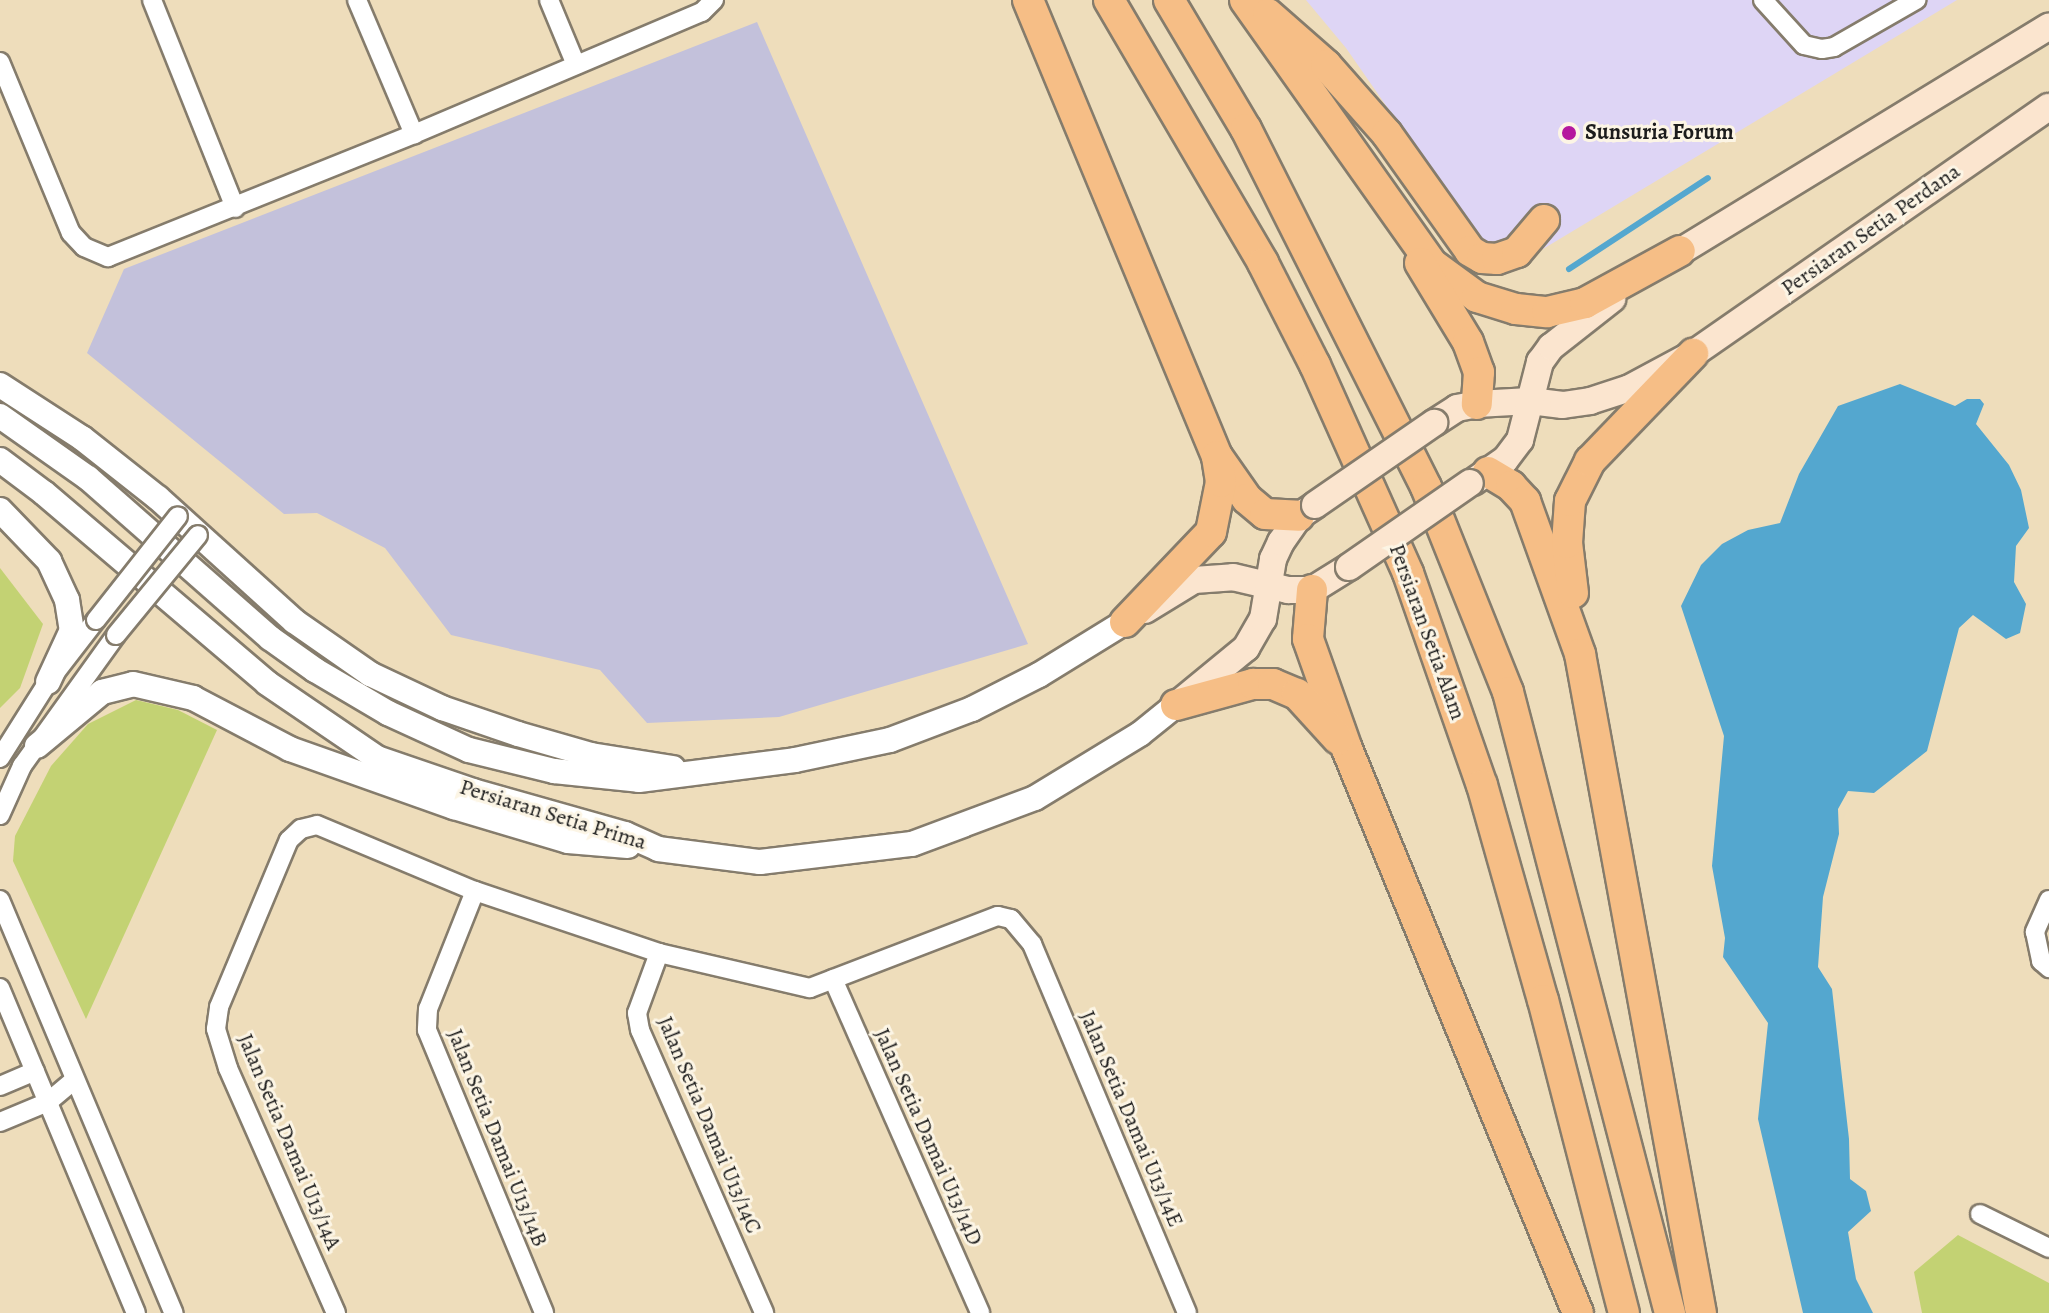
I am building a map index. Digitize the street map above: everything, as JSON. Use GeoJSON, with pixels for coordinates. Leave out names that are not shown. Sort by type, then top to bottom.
{"type":"FeatureCollection","features":[{"type":"Feature","properties":{"kind":"highway"},"geometry":{"type":"LineString","coordinates":[[1028,0],[1217,456],[1247,499],[1265,514],[1307,511]]}},
{"type":"Feature","properties":{"kind":"highway","name":"Persiaran Setia Alam"},"geometry":{"type":"LineString","coordinates":[[1109,0],[1263,263],[1315,365],[1408,573],[1482,785],[1543,1000],[1624,1313]]}},
{"type":"Feature","properties":{"kind":"highway"},"geometry":{"type":"LineString","coordinates":[[1169,0],[1246,129],[1426,487],[1508,692],[1670,1313]]}},
{"type":"Feature","properties":{"kind":"highway"},"geometry":{"type":"LineString","coordinates":[[1245,0],[1378,192],[1432,264],[1477,297],[1516,309],[1547,312],[1585,303],[1680,251]]}},
{"type":"Feature","properties":{"kind":"highway"},"geometry":{"type":"LineString","coordinates":[[1251,0],[1326,65],[1387,134],[1470,251],[1482,258],[1497,259],[1517,252],[1544,220]]}},
{"type":"Feature","properties":{"kind":"highway"},"geometry":{"type":"LineString","coordinates":[[1378,192],[1468,342],[1479,372],[1477,404]]}},
{"type":"Feature","properties":{"kind":"highway"},"geometry":{"type":"LineString","coordinates":[[1693,354],[1590,461],[1570,501],[1567,543],[1580,654],[1701,1313]]}},
{"type":"Feature","properties":{"kind":"highway"},"geometry":{"type":"LineString","coordinates":[[1125,622],[1211,532],[1221,482],[1217,456]]}},
{"type":"Feature","properties":{"kind":"highway"},"geometry":{"type":"LineString","coordinates":[[1479,478],[1511,486],[1525,501],[1580,654]]}},
{"type":"Feature","properties":{"kind":"highway"},"geometry":{"type":"LineString","coordinates":[[1312,590],[1307,617],[1308,639],[1347,749],[1578,1313]]}},
{"type":"Feature","properties":{"kind":"highway"},"geometry":{"type":"LineString","coordinates":[[1176,705],[1253,684],[1273,684],[1297,694],[1347,749]]}},
{"type":"Feature","properties":{"kind":"main road"},"geometry":{"type":"LineString","coordinates":[[1125,622],[1194,580],[1233,577],[1312,590],[1349,567],[1505,460],[1520,440],[1540,362],[1551,347],[1680,251],[2049,26]]}},
{"type":"Feature","properties":{"kind":"main road","name":"Persiaran Setia Perdana"},"geometry":{"type":"LineString","coordinates":[[1307,511],[1457,408],[1530,401],[1563,405],[1590,401],[1628,389],[1693,354],[2049,107]]}},
{"type":"Feature","properties":{"kind":"main road"},"geometry":{"type":"LineString","coordinates":[[1176,705],[1246,648],[1263,619],[1273,559],[1307,511]]}},
{"type":"Feature","properties":{"kind":"street"},"geometry":{"type":"LineString","coordinates":[[152,0],[235,208]]}},
{"type":"Feature","properties":{"kind":"street"},"geometry":{"type":"LineString","coordinates":[[357,0],[414,134]]}},
{"type":"Feature","properties":{"kind":"street"},"geometry":{"type":"LineString","coordinates":[[549,0],[576,65]]}},
{"type":"Feature","properties":{"kind":"street"},"geometry":{"type":"LineString","coordinates":[[1763,0],[1795,37],[1812,49],[1834,47],[1916,0]]}},
{"type":"Feature","properties":{"kind":"street"},"geometry":{"type":"LineString","coordinates":[[0,62],[71,233],[84,247],[108,257],[414,134],[708,6]]}},
{"type":"Feature","properties":{"kind":"street"},"geometry":{"type":"LineString","coordinates":[[0,385],[82,438],[178,516],[294,621],[370,674],[428,702],[591,755],[698,773]]}},
{"type":"Feature","properties":{"kind":"street","name":"Persiaran Setia Prima"},"geometry":{"type":"LineString","coordinates":[[0,416],[88,478],[270,638],[315,670],[388,713],[469,750],[554,771],[639,780],[795,760],[890,740],[972,709],[1039,675],[1125,622]]}},
{"type":"Feature","properties":{"kind":"street","name":"Persiaran Setia Prima"},"geometry":{"type":"LineString","coordinates":[[0,460],[55,502],[267,683],[377,758],[473,791],[625,834],[658,849],[760,862],[912,844],[1035,798],[1140,734],[1176,705]]}},
{"type":"Feature","properties":{"kind":"street"},"geometry":{"type":"LineString","coordinates":[[0,510],[49,561],[67,600],[72,630],[48,682]]}},
{"type":"Feature","properties":{"kind":"street"},"geometry":{"type":"LineString","coordinates":[[0,758],[48,682],[178,516]]}},
{"type":"Feature","properties":{"kind":"street"},"geometry":{"type":"LineString","coordinates":[[0,815],[22,766],[116,635],[198,535]]}},
{"type":"Feature","properties":{"kind":"street"},"geometry":{"type":"LineString","coordinates":[[37,746],[102,692],[133,684],[193,698],[290,749],[454,807],[568,841],[658,849]]}},
{"type":"Feature","properties":{"kind":"street","name":"Jalan Setia Damai U13/14A"},"geometry":{"type":"LineString","coordinates":[[336,1313],[228,1068],[216,1029],[219,1007],[289,840],[301,829],[317,825],[475,891]]}},
{"type":"Feature","properties":{"kind":"street"},"geometry":{"type":"LineString","coordinates":[[475,891],[659,953],[810,988],[833,979]]}},
{"type":"Feature","properties":{"kind":"street","name":"Jalan Setia Damai U13/14B"},"geometry":{"type":"LineString","coordinates":[[475,891],[428,1009],[427,1030],[544,1313]]}},
{"type":"Feature","properties":{"kind":"street"},"geometry":{"type":"LineString","coordinates":[[0,900],[174,1313]]}},
{"type":"Feature","properties":{"kind":"street"},"geometry":{"type":"LineString","coordinates":[[2049,900],[2035,932],[2041,961],[2049,968]]}},
{"type":"Feature","properties":{"kind":"street","name":"Jalan Setia Damai U13/14E"},"geometry":{"type":"LineString","coordinates":[[833,979],[998,916],[1011,919],[1032,944],[1187,1313]]}},
{"type":"Feature","properties":{"kind":"street","name":"Jalan Setia Damai U13/14C"},"geometry":{"type":"LineString","coordinates":[[659,953],[637,1013],[640,1030],[764,1313]]}},
{"type":"Feature","properties":{"kind":"street","name":"Jalan Setia Damai U13/14D"},"geometry":{"type":"LineString","coordinates":[[833,979],[980,1313]]}},
{"type":"Feature","properties":{"kind":"street"},"geometry":{"type":"LineString","coordinates":[[0,988],[136,1313]]}},
{"type":"Feature","properties":{"kind":"street"},"geometry":{"type":"LineString","coordinates":[[0,1086],[35,1071]]}},
{"type":"Feature","properties":{"kind":"street"},"geometry":{"type":"LineString","coordinates":[[0,1122],[48,1102],[75,1079]]}},
{"type":"Feature","properties":{"kind":"street"},"geometry":{"type":"LineString","coordinates":[[1980,1214],[2049,1248]]}},
{"type":"Feature","properties":{"kind":"shaded area"},"geometry":{"type":"Polygon","coordinates":[[[1306,0],[1957,0],[1533,255],[1483,245],[1346,48],[1306,0]]]}},
{"type":"Feature","properties":{"kind":"shaded area"},"geometry":{"type":"Polygon","coordinates":[[[757,22],[1028,644],[779,717],[647,723],[600,670],[451,635],[385,548],[317,513],[284,514],[87,353],[124,269],[757,22]]]}},
{"type":"Feature","properties":{"kind":"green space"},"geometry":{"type":"Polygon","coordinates":[[[0,568],[43,624],[20,688],[0,708],[0,568]]]}},
{"type":"Feature","properties":{"kind":"green space"},"geometry":{"type":"Polygon","coordinates":[[[136,700],[178,710],[217,730],[86,1019],[13,861],[15,836],[51,766],[88,724],[136,700]]]}},
{"type":"Feature","properties":{"kind":"green space"},"geometry":{"type":"Polygon","coordinates":[[[1958,1235],[2049,1283],[2049,1313],[1922,1313],[1914,1272],[1958,1235]]]}},
{"type":"Feature","properties":{"kind":"water"},"geometry":{"type":"Polygon","coordinates":[[[1900,384],[1955,406],[1967,399],[1980,399],[1984,404],[1976,424],[2009,465],[2021,490],[2029,528],[2016,546],[2014,582],[2026,604],[2020,633],[2006,639],[1973,615],[1959,628],[1927,751],[1874,793],[1848,791],[1838,809],[1839,834],[1823,897],[1818,967],[1832,989],[1849,1139],[1850,1179],[1866,1191],[1871,1211],[1848,1232],[1856,1279],[1873,1313],[1803,1313],[1758,1119],[1768,1023],[1723,957],[1725,938],[1712,866],[1724,736],[1681,606],[1701,565],[1722,544],[1748,530],[1780,523],[1799,474],[1838,406],[1900,384]]]}},
{"type":"Feature","properties":{"kind":"waterway"},"geometry":{"type":"LineString","coordinates":[[1569,269],[1708,178]]}},
{"type":"Feature","properties":{"kind":"place","name":"Sunsuria Forum"},"geometry":{"type":"Point","coordinates":[1569,133]}}]}
